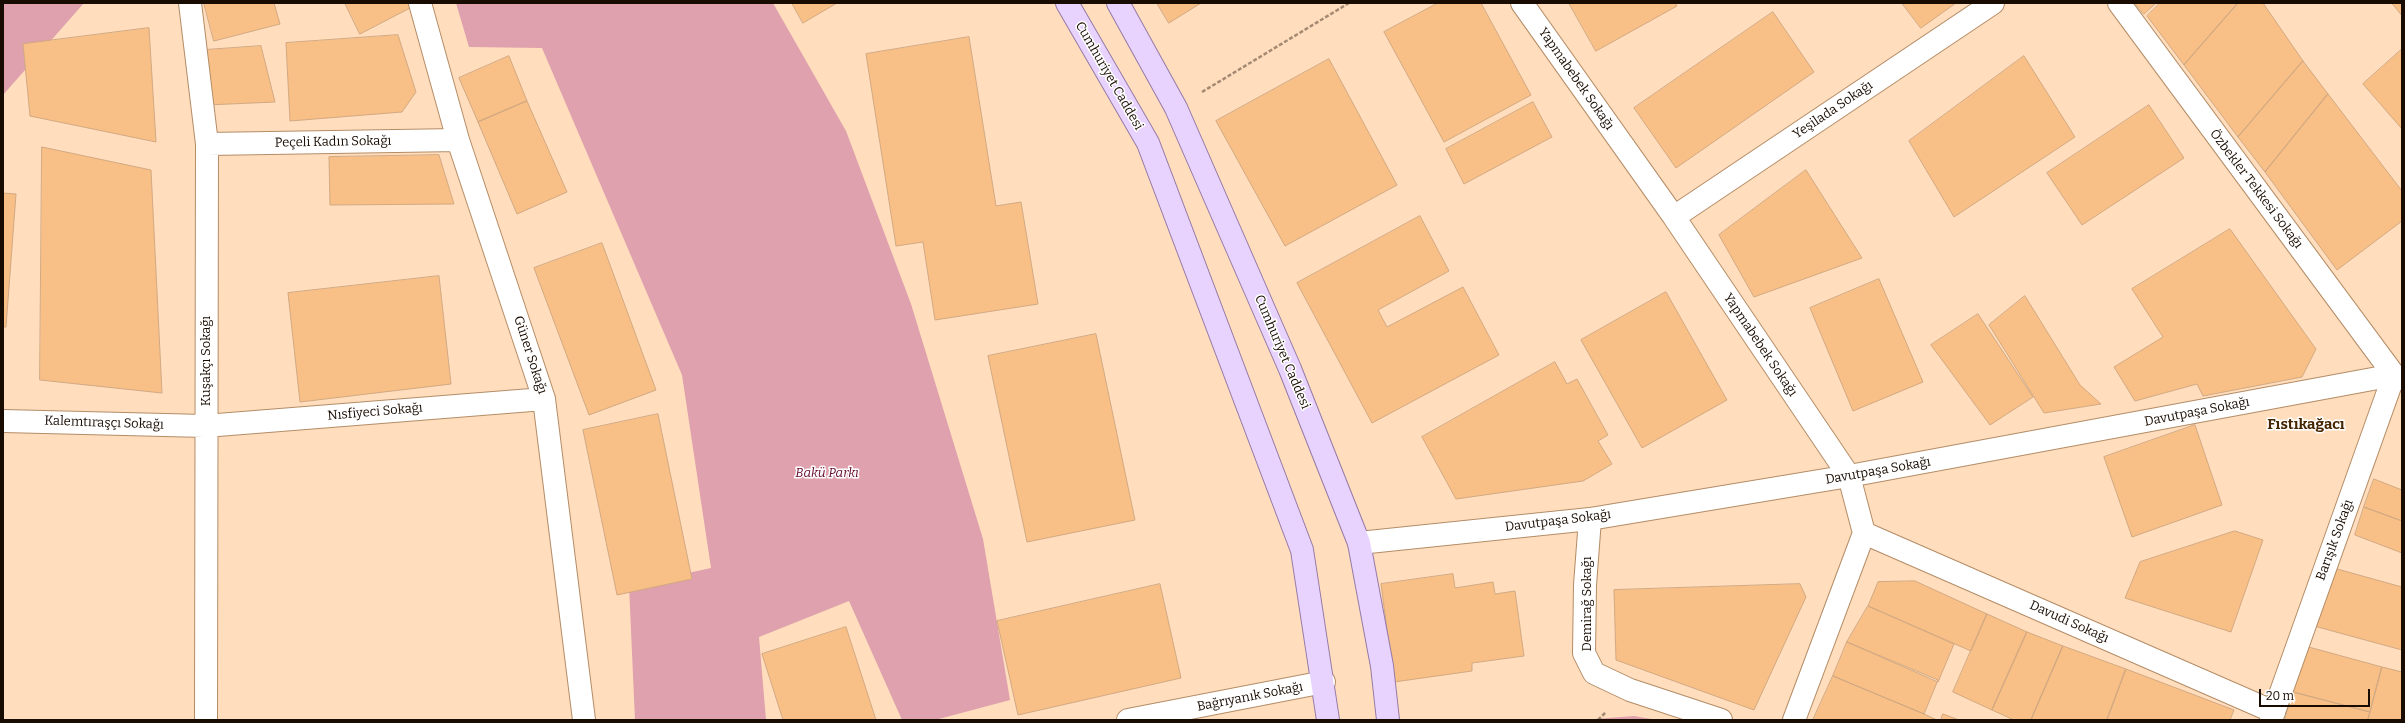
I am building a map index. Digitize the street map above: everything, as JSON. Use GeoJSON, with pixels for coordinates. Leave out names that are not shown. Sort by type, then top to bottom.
{"type":"FeatureCollection","features":[{"type":"Feature","properties":{"kind":"main road","name":"Cumhuriyet Caddesi"},"geometry":{"type":"LineString","coordinates":[[1067,3],[1148,142],[1302,550],[1324,682],[1328,720]]}},
{"type":"Feature","properties":{"kind":"main road","name":"Cumhuriyet Caddesi"},"geometry":{"type":"LineString","coordinates":[[1118,3],[1176,108],[1290,369],[1359,543],[1382,666],[1388,720]]}},
{"type":"Feature","properties":{"kind":"street","name":"Kuşakçı Sokağı"},"geometry":{"type":"LineString","coordinates":[[190,3],[207,144],[206,720]]}},
{"type":"Feature","properties":{"kind":"street","name":"Güner Sokağı"},"geometry":{"type":"LineString","coordinates":[[420,3],[458,140],[544,399],[584,720]]}},
{"type":"Feature","properties":{"kind":"street","name":"Yapmabebek Sokağı"},"geometry":{"type":"LineString","coordinates":[[1522,3],[1674,217],[1848,476],[1864,533]]}},
{"type":"Feature","properties":{"kind":"street","name":"Yeşilada Sokağı"},"geometry":{"type":"LineString","coordinates":[[1674,217],[1993,3]]}},
{"type":"Feature","properties":{"kind":"street","name":"Özbekler Tekkesi Sokağı"},"geometry":{"type":"LineString","coordinates":[[2118,3],[2399,372]]}},
{"type":"Feature","properties":{"kind":"street","name":"Peçeli Kadın Sokağı"},"geometry":{"type":"LineString","coordinates":[[207,144],[458,140]]}},
{"type":"Feature","properties":{"kind":"street","name":"Davutpaşa Sokağı"},"geometry":{"type":"LineString","coordinates":[[1359,543],[1590,519],[1848,476],[2399,372]]}},
{"type":"Feature","properties":{"kind":"street","name":"Barışık Sokağı"},"geometry":{"type":"LineString","coordinates":[[2273,716],[2399,372]]}},
{"type":"Feature","properties":{"kind":"street","name":"Nısfiyeci Sokağı"},"geometry":{"type":"LineString","coordinates":[[206,426],[544,399]]}},
{"type":"Feature","properties":{"kind":"street","name":"Kalemtıraşçı Sokağı"},"geometry":{"type":"LineString","coordinates":[[3,421],[206,426]]}},
{"type":"Feature","properties":{"kind":"street","name":"Demirağ Sokağı"},"geometry":{"type":"LineString","coordinates":[[1590,519],[1585,585],[1584,653],[1594,673],[1630,690],[1721,720]]}},
{"type":"Feature","properties":{"kind":"street","name":"Davudi Sokağı"},"geometry":{"type":"LineString","coordinates":[[1864,533],[2273,716]]}},
{"type":"Feature","properties":{"kind":"street"},"geometry":{"type":"LineString","coordinates":[[1794,720],[1864,533]]}},
{"type":"Feature","properties":{"kind":"street","name":"Bağrıyanık Sokağı"},"geometry":{"type":"LineString","coordinates":[[1128,720],[1324,682]]}},
{"type":"Feature","properties":{"kind":"path"},"geometry":{"type":"LineString","coordinates":[[1176,108],[1348,3]]}},
{"type":"Feature","properties":{"kind":"green space"},"geometry":{"type":"Polygon","coordinates":[[[3,3],[84,3],[3,95],[3,3]]]}},
{"type":"Feature","properties":{"kind":"green space","name":"Bakü Parkı"},"geometry":{"type":"Polygon","coordinates":[[[456,3],[773,3],[846,131],[911,304],[983,539],[1010,700],[935,720],[902,720],[849,601],[759,637],[766,720],[635,720],[629,586],[711,568],[682,375],[542,48],[469,47],[456,3]]]}},
{"type":"Feature","properties":{"kind":"green space"},"geometry":{"type":"Polygon","coordinates":[[[1634,716],[1657,720],[1581,720],[1634,716]]]}},
{"type":"Feature","properties":{"kind":"building"},"geometry":{"type":"Polygon","coordinates":[[[204,3],[274,3],[280,24],[214,41],[204,3]]]}},
{"type":"Feature","properties":{"kind":"building"},"geometry":{"type":"Polygon","coordinates":[[[345,3],[410,3],[412,7],[360,34],[345,3]]]}},
{"type":"Feature","properties":{"kind":"building"},"geometry":{"type":"Polygon","coordinates":[[[792,3],[837,3],[803,23],[792,3]]]}},
{"type":"Feature","properties":{"kind":"building"},"geometry":{"type":"Polygon","coordinates":[[[1157,3],[1201,3],[1169,23],[1157,3]]]}},
{"type":"Feature","properties":{"kind":"building"},"geometry":{"type":"Polygon","coordinates":[[[1438,3],[1481,3],[1531,95],[1444,142],[1384,32],[1438,3]]]}},
{"type":"Feature","properties":{"kind":"building"},"geometry":{"type":"Polygon","coordinates":[[[1569,3],[1675,3],[1677,6],[1596,51],[1569,3]]]}},
{"type":"Feature","properties":{"kind":"building"},"geometry":{"type":"Polygon","coordinates":[[[1902,3],[1956,3],[1921,28],[1902,3]]]}},
{"type":"Feature","properties":{"kind":"building"},"geometry":{"type":"Polygon","coordinates":[[[2135,3],[2156,3],[2144,14],[2135,3]]]}},
{"type":"Feature","properties":{"kind":"building"},"geometry":{"type":"Polygon","coordinates":[[[2160,3],[2238,3],[2184,65],[2147,16],[2160,3]]]}},
{"type":"Feature","properties":{"kind":"building"},"geometry":{"type":"Polygon","coordinates":[[[2238,3],[2263,3],[2303,61],[2238,137],[2184,65],[2238,3]]]}},
{"type":"Feature","properties":{"kind":"building"},"geometry":{"type":"Polygon","coordinates":[[[2392,3],[2402,3],[2402,16],[2392,3]]]}},
{"type":"Feature","properties":{"kind":"building"},"geometry":{"type":"Polygon","coordinates":[[[1773,12],[1814,72],[1676,168],[1634,108],[1773,12]]]}},
{"type":"Feature","properties":{"kind":"building"},"geometry":{"type":"Polygon","coordinates":[[[149,28],[156,142],[30,116],[23,44],[149,28]]]}},
{"type":"Feature","properties":{"kind":"building"},"geometry":{"type":"Polygon","coordinates":[[[398,35],[416,92],[402,112],[290,121],[286,43],[398,35]]]}},
{"type":"Feature","properties":{"kind":"building"},"geometry":{"type":"Polygon","coordinates":[[[969,37],[996,206],[1021,202],[1038,304],[935,320],[923,242],[896,246],[866,54],[969,37]]]}},
{"type":"Feature","properties":{"kind":"building"},"geometry":{"type":"Polygon","coordinates":[[[261,46],[275,102],[207,105],[205,50],[261,46]]]}},
{"type":"Feature","properties":{"kind":"building"},"geometry":{"type":"Polygon","coordinates":[[[2402,49],[2402,129],[2363,84],[2402,49]]]}},
{"type":"Feature","properties":{"kind":"building"},"geometry":{"type":"Polygon","coordinates":[[[509,56],[527,101],[478,122],[459,78],[509,56]]]}},
{"type":"Feature","properties":{"kind":"building"},"geometry":{"type":"Polygon","coordinates":[[[2024,56],[2075,137],[1954,217],[1909,141],[2024,56]]]}},
{"type":"Feature","properties":{"kind":"building"},"geometry":{"type":"Polygon","coordinates":[[[1329,59],[1397,185],[1285,246],[1216,121],[1329,59]]]}},
{"type":"Feature","properties":{"kind":"building"},"geometry":{"type":"Polygon","coordinates":[[[2303,61],[2328,94],[2265,172],[2238,137],[2303,61]]]}},
{"type":"Feature","properties":{"kind":"building"},"geometry":{"type":"Polygon","coordinates":[[[2328,94],[2402,191],[2402,221],[2337,270],[2265,172],[2328,94]]]}},
{"type":"Feature","properties":{"kind":"building"},"geometry":{"type":"Polygon","coordinates":[[[527,101],[567,192],[517,214],[478,122],[527,101]]]}},
{"type":"Feature","properties":{"kind":"building"},"geometry":{"type":"Polygon","coordinates":[[[1533,102],[1552,137],[1464,184],[1446,149],[1533,102]]]}},
{"type":"Feature","properties":{"kind":"building"},"geometry":{"type":"Polygon","coordinates":[[[2149,105],[2184,158],[2082,225],[2047,173],[2149,105]]]}},
{"type":"Feature","properties":{"kind":"building"},"geometry":{"type":"Polygon","coordinates":[[[42,147],[151,170],[162,393],[40,380],[42,147]]]}},
{"type":"Feature","properties":{"kind":"building"},"geometry":{"type":"Polygon","coordinates":[[[439,155],[454,204],[330,205],[329,157],[439,155]]]}},
{"type":"Feature","properties":{"kind":"building"},"geometry":{"type":"Polygon","coordinates":[[[1806,170],[1862,258],[1754,297],[1719,235],[1806,170]]]}},
{"type":"Feature","properties":{"kind":"building"},"geometry":{"type":"Polygon","coordinates":[[[3,193],[16,194],[6,327],[3,327],[3,193]]]}},
{"type":"Feature","properties":{"kind":"building"},"geometry":{"type":"Polygon","coordinates":[[[1420,216],[1449,271],[1378,310],[1387,327],[1463,287],[1499,355],[1372,423],[1297,283],[1420,216]]]}},
{"type":"Feature","properties":{"kind":"building"},"geometry":{"type":"Polygon","coordinates":[[[2230,229],[2316,349],[2302,377],[2203,396],[2197,384],[2135,401],[2114,367],[2163,337],[2132,289],[2230,229]]]}},
{"type":"Feature","properties":{"kind":"building"},"geometry":{"type":"Polygon","coordinates":[[[602,243],[656,390],[589,415],[534,268],[602,243]]]}},
{"type":"Feature","properties":{"kind":"building"},"geometry":{"type":"Polygon","coordinates":[[[439,276],[451,384],[300,402],[288,293],[439,276]]]}},
{"type":"Feature","properties":{"kind":"building"},"geometry":{"type":"Polygon","coordinates":[[[1879,279],[1923,382],[1853,411],[1810,308],[1879,279]]]}},
{"type":"Feature","properties":{"kind":"building"},"geometry":{"type":"Polygon","coordinates":[[[1666,292],[1727,400],[1642,448],[1581,340],[1666,292]]]}},
{"type":"Feature","properties":{"kind":"building"},"geometry":{"type":"Polygon","coordinates":[[[2025,296],[2080,385],[2101,404],[2044,413],[1989,325],[2025,296]]]}},
{"type":"Feature","properties":{"kind":"building"},"geometry":{"type":"Polygon","coordinates":[[[1978,314],[2033,397],[1990,425],[1931,345],[1978,314]]]}},
{"type":"Feature","properties":{"kind":"building"},"geometry":{"type":"Polygon","coordinates":[[[1096,334],[1135,520],[1027,542],[988,356],[1096,334]]]}},
{"type":"Feature","properties":{"kind":"building"},"geometry":{"type":"Polygon","coordinates":[[[1555,362],[1567,384],[1577,379],[1608,435],[1598,441],[1612,464],[1583,481],[1456,499],[1422,437],[1555,362]]]}},
{"type":"Feature","properties":{"kind":"building"},"geometry":{"type":"Polygon","coordinates":[[[658,414],[692,579],[617,595],[583,430],[658,414]]]}},
{"type":"Feature","properties":{"kind":"building"},"geometry":{"type":"Polygon","coordinates":[[[2195,425],[2222,505],[2132,537],[2104,457],[2195,425]]]}},
{"type":"Feature","properties":{"kind":"building"},"geometry":{"type":"Polygon","coordinates":[[[2374,479],[2402,490],[2402,521],[2364,507],[2374,479]]]}},
{"type":"Feature","properties":{"kind":"building"},"geometry":{"type":"Polygon","coordinates":[[[2364,507],[2402,521],[2402,553],[2355,535],[2364,507]]]}},
{"type":"Feature","properties":{"kind":"building"},"geometry":{"type":"Polygon","coordinates":[[[2235,531],[2263,540],[2231,632],[2125,598],[2140,562],[2235,531]]]}},
{"type":"Feature","properties":{"kind":"building"},"geometry":{"type":"Polygon","coordinates":[[[2330,567],[2402,587],[2402,650],[2314,626],[2330,567]]]}},
{"type":"Feature","properties":{"kind":"building"},"geometry":{"type":"Polygon","coordinates":[[[1453,574],[1455,588],[1493,582],[1495,594],[1515,591],[1524,656],[1472,663],[1472,671],[1394,682],[1381,584],[1453,574]]]}},
{"type":"Feature","properties":{"kind":"building"},"geometry":{"type":"Polygon","coordinates":[[[1915,581],[1987,614],[1971,651],[1868,606],[1878,582],[1915,581]]]}},
{"type":"Feature","properties":{"kind":"building"},"geometry":{"type":"Polygon","coordinates":[[[1160,584],[1181,678],[1018,715],[997,621],[1160,584]]]}},
{"type":"Feature","properties":{"kind":"building"},"geometry":{"type":"Polygon","coordinates":[[[1800,584],[1806,597],[1754,710],[1616,660],[1614,590],[1800,584]]]}},
{"type":"Feature","properties":{"kind":"building"},"geometry":{"type":"Polygon","coordinates":[[[1868,606],[1954,644],[1938,682],[1847,642],[1868,606]]]}},
{"type":"Feature","properties":{"kind":"building"},"geometry":{"type":"Polygon","coordinates":[[[1987,614],[2027,632],[1992,710],[1953,692],[1987,614]]]}},
{"type":"Feature","properties":{"kind":"building"},"geometry":{"type":"Polygon","coordinates":[[[846,627],[876,720],[783,720],[762,654],[846,627]]]}},
{"type":"Feature","properties":{"kind":"building"},"geometry":{"type":"Polygon","coordinates":[[[2027,632],[2063,646],[2031,720],[2014,720],[1992,710],[2027,632]]]}},
{"type":"Feature","properties":{"kind":"building"},"geometry":{"type":"Polygon","coordinates":[[[1847,642],[1938,680],[1924,714],[1833,676],[1847,642]]]}},
{"type":"Feature","properties":{"kind":"building"},"geometry":{"type":"Polygon","coordinates":[[[2063,646],[2126,669],[2107,720],[2031,720],[2063,646]]]}},
{"type":"Feature","properties":{"kind":"building"},"geometry":{"type":"Polygon","coordinates":[[[2305,646],[2382,667],[2370,712],[2293,692],[2305,646]]]}},
{"type":"Feature","properties":{"kind":"building"},"geometry":{"type":"Polygon","coordinates":[[[2382,667],[2402,672],[2402,720],[2368,720],[2382,667]]]}},
{"type":"Feature","properties":{"kind":"building"},"geometry":{"type":"Polygon","coordinates":[[[2126,669],[2234,710],[2230,720],[2107,720],[2126,669]]]}},
{"type":"Feature","properties":{"kind":"building"},"geometry":{"type":"Polygon","coordinates":[[[1833,676],[1924,714],[1937,720],[1813,720],[1833,676]]]}},
{"type":"Feature","properties":{"kind":"building"},"geometry":{"type":"Polygon","coordinates":[[[2293,692],[2370,712],[2368,720],[2285,720],[2293,692]]]}},
{"type":"Feature","properties":{"kind":"building"},"geometry":{"type":"Polygon","coordinates":[[[1943,714],[1959,720],[1941,720],[1943,714]]]}},
{"type":"Feature","properties":{"kind":"district","name":"Fıstıkağacı"},"geometry":{"type":"Point","coordinates":[2306,425]}}]}
